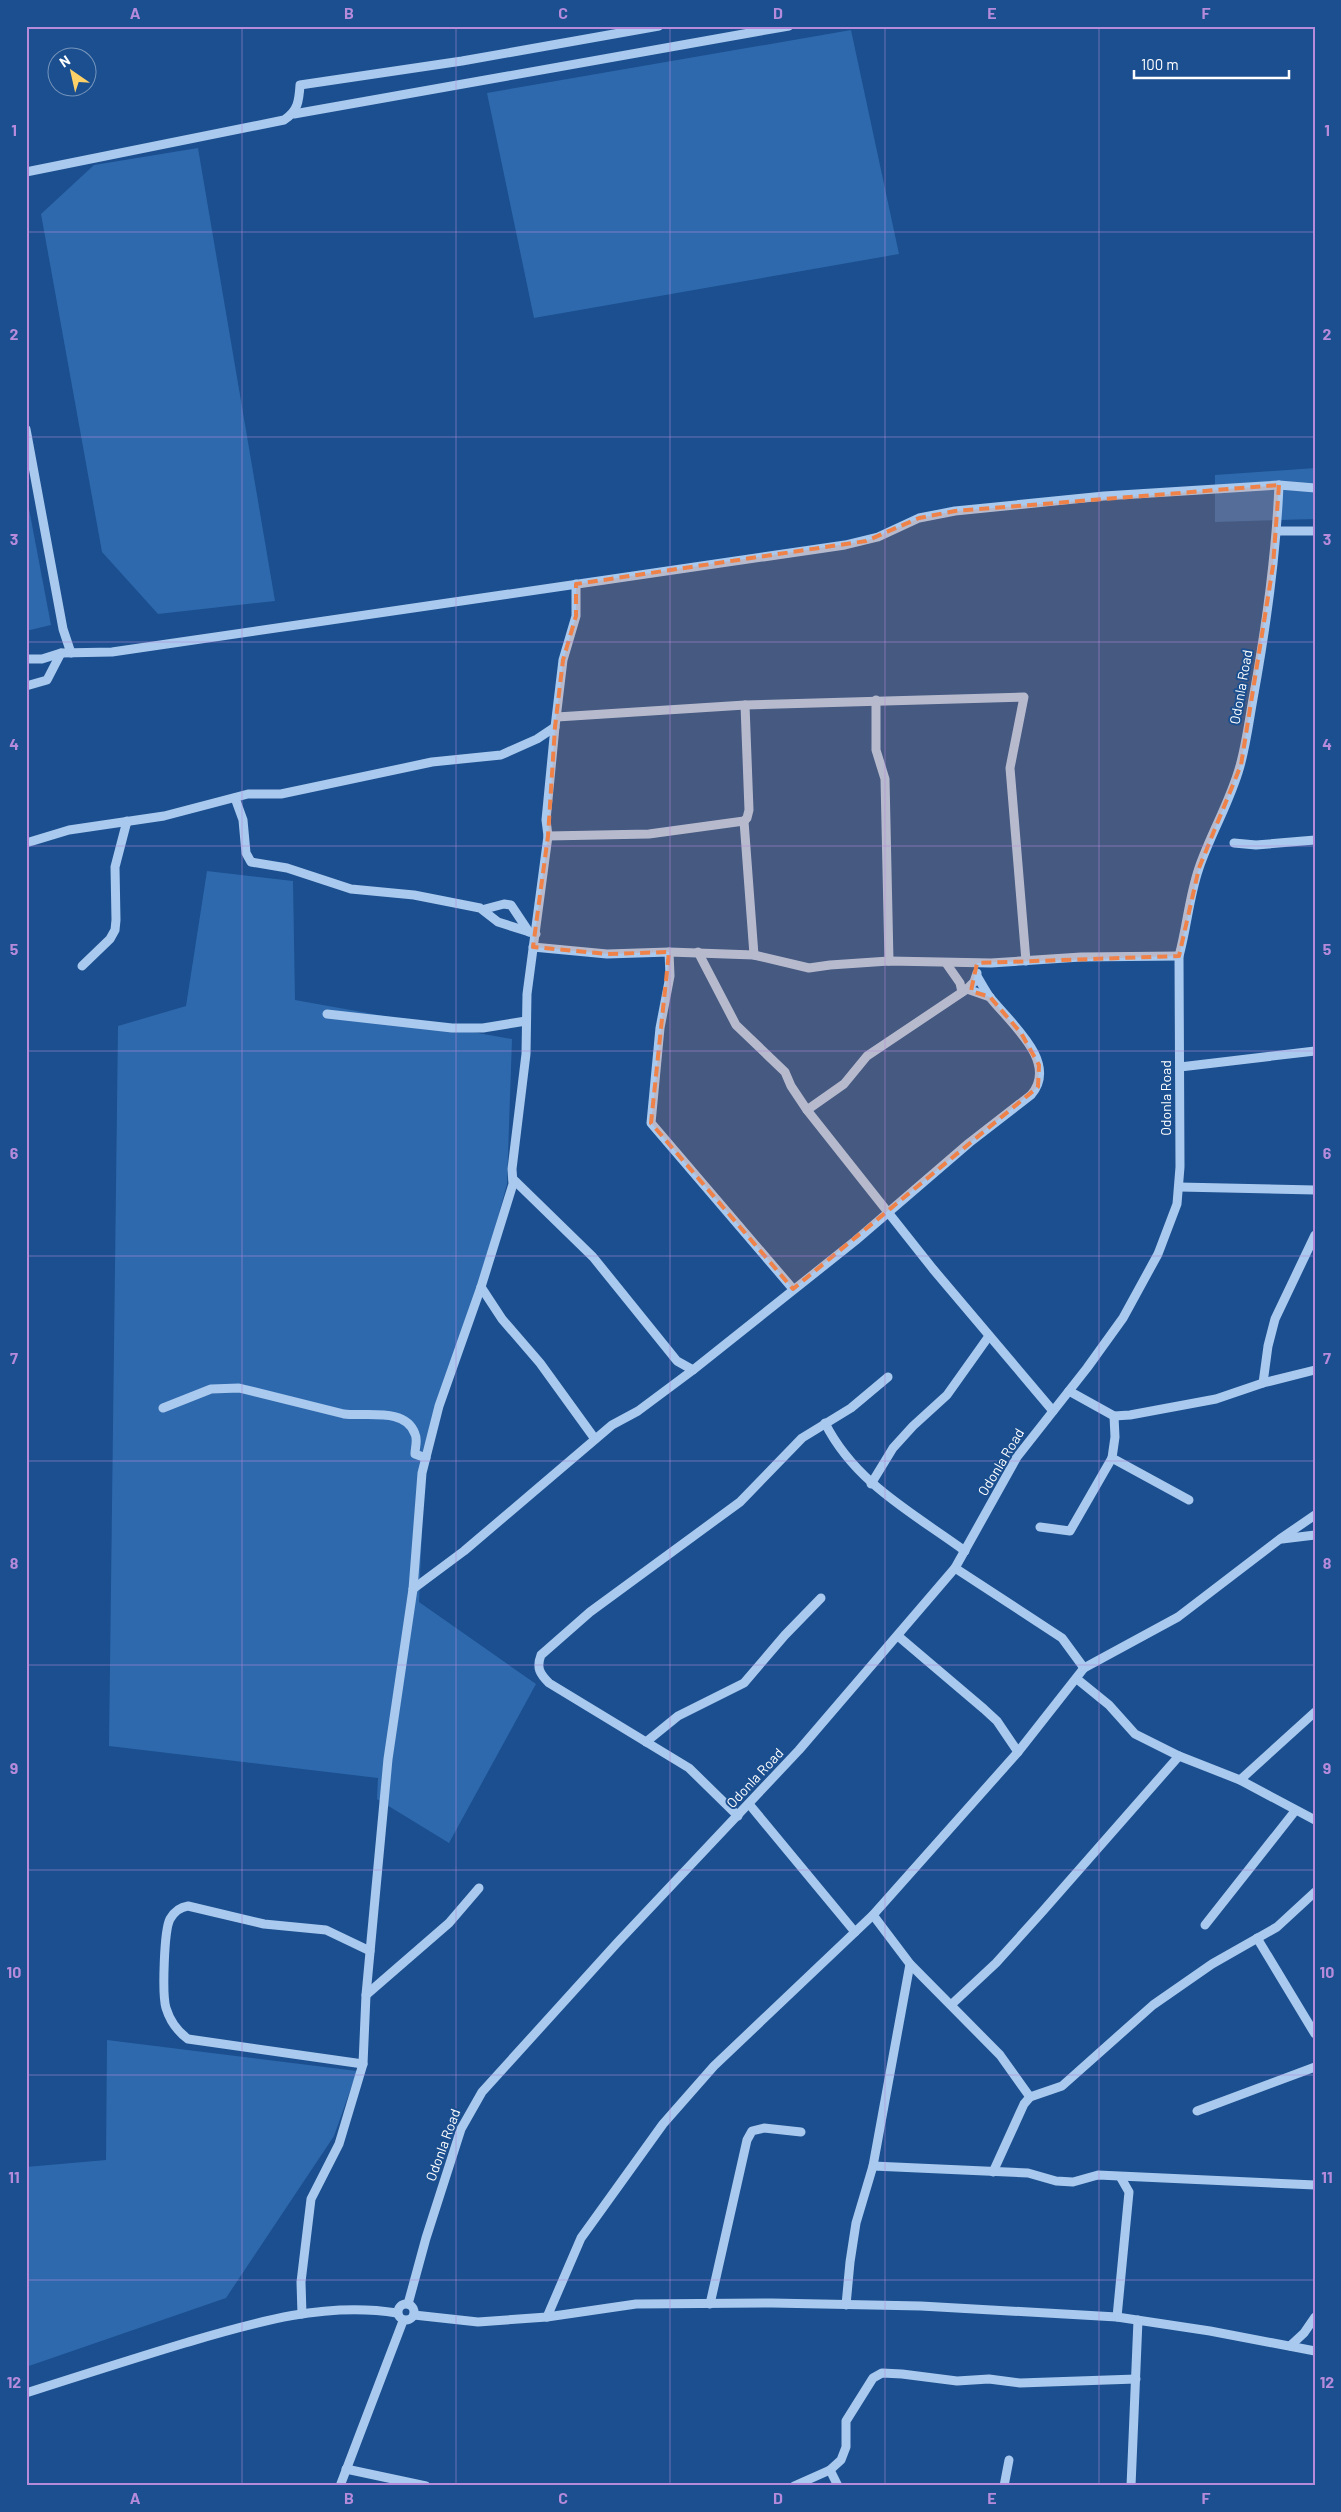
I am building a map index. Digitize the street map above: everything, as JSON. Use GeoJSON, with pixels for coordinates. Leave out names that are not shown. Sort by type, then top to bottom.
{"type":"FeatureCollection","features":[{"type":"Feature","properties":{"kind":"street"},"geometry":{"type":"LineString","coordinates":[[294,114],[299,99],[300,85],[462,61],[659,26]]}},
{"type":"Feature","properties":{"kind":"street"},"geometry":{"type":"LineString","coordinates":[[26,172],[284,120],[294,114],[789,26]]}},
{"type":"Feature","properties":{"kind":"street"},"geometry":{"type":"LineString","coordinates":[[26,429],[63,630],[71,653]]}},
{"type":"Feature","properties":{"kind":"street"},"geometry":{"type":"LineString","coordinates":[[26,659],[42,659],[61,653],[112,652],[859,542],[878,537],[919,518],[955,511],[1104,496],[1279,485],[1315,488]]}},
{"type":"Feature","properties":{"kind":"street","name":"Odonla Road"},"geometry":{"type":"LineString","coordinates":[[408,2304],[449,2164],[471,2108],[487,2085],[800,1750],[955,1568],[1017,1457],[1123,1318],[1158,1254],[1177,1204],[1179,1187],[1179,956],[1186,932],[1190,897],[1199,868],[1227,805],[1241,765],[1258,671],[1277,531],[1279,485]]}},
{"type":"Feature","properties":{"kind":"street"},"geometry":{"type":"LineString","coordinates":[[1277,531],[1315,531]]}},
{"type":"Feature","properties":{"kind":"street"},"geometry":{"type":"LineString","coordinates":[[302,2314],[301,2282],[310,2199],[339,2144],[363,2064],[366,1995],[388,1759],[413,1589],[422,1473],[439,1406],[481,1287],[513,1180],[512,1169],[519,1126],[526,1054],[526,1021],[533,933],[548,836],[546,820],[552,750],[563,660],[576,616],[576,584]]}},
{"type":"Feature","properties":{"kind":"street"},"geometry":{"type":"LineString","coordinates":[[26,686],[47,680],[61,653]]}},
{"type":"Feature","properties":{"kind":"street"},"geometry":{"type":"LineString","coordinates":[[557,717],[745,705],[1024,697],[1010,768],[1026,961]]}},
{"type":"Feature","properties":{"kind":"street"},"geometry":{"type":"LineString","coordinates":[[876,700],[876,750],[884,779],[889,961]]}},
{"type":"Feature","properties":{"kind":"street"},"geometry":{"type":"LineString","coordinates":[[745,705],[749,810],[744,821],[754,955]]}},
{"type":"Feature","properties":{"kind":"street"},"geometry":{"type":"LineString","coordinates":[[26,842],[69,830],[164,816],[248,794],[281,794],[432,762],[501,755],[537,739],[555,727]]}},
{"type":"Feature","properties":{"kind":"street"},"geometry":{"type":"LineString","coordinates":[[537,739],[552,750]]}},
{"type":"Feature","properties":{"kind":"street"},"geometry":{"type":"LineString","coordinates":[[235,798],[243,820],[246,852],[251,862],[287,868],[351,889],[414,896],[485,910],[504,904],[511,906],[533,933]]}},
{"type":"Feature","properties":{"kind":"street"},"geometry":{"type":"LineString","coordinates":[[82,966],[110,939],[114,930],[116,920],[115,867],[127,821]]}},
{"type":"Feature","properties":{"kind":"street"},"geometry":{"type":"LineString","coordinates":[[548,836],[649,834],[744,821]]}},
{"type":"Feature","properties":{"kind":"street"},"geometry":{"type":"LineString","coordinates":[[1234,843],[1256,844],[1315,840]]}},
{"type":"Feature","properties":{"kind":"street"},"geometry":{"type":"LineString","coordinates":[[485,910],[498,922],[533,933]]}},
{"type":"Feature","properties":{"kind":"street"},"geometry":{"type":"LineString","coordinates":[[533,947],[606,954],[698,952],[754,955],[809,968],[830,964],[889,961],[977,963],[1081,957],[1179,956]]}},
{"type":"Feature","properties":{"kind":"street"},"geometry":{"type":"LineString","coordinates":[[669,952],[670,976],[660,1028],[651,1123],[793,1289]]}},
{"type":"Feature","properties":{"kind":"street"},"geometry":{"type":"LineString","coordinates":[[698,952],[732,1020],[785,1072],[791,1086],[807,1110],[989,1336],[1052,1411]]}},
{"type":"Feature","properties":{"kind":"street"},"geometry":{"type":"LineString","coordinates":[[946,963],[964,991]]}},
{"type":"Feature","properties":{"kind":"street"},"geometry":{"type":"LineString","coordinates":[[413,1589],[464,1550],[612,1425],[638,1411],[693,1370],[889,1212],[1038,1087],[1041,1075],[1034,1053],[1006,1013],[990,997],[977,976],[977,963]]}},
{"type":"Feature","properties":{"kind":"street"},"geometry":{"type":"LineString","coordinates":[[807,1110],[844,1084],[867,1056],[964,991],[977,976]]}},
{"type":"Feature","properties":{"kind":"street"},"geometry":{"type":"LineString","coordinates":[[964,991],[990,997]]}},
{"type":"Feature","properties":{"kind":"street"},"geometry":{"type":"LineString","coordinates":[[328,1014],[452,1028],[483,1028],[526,1021]]}},
{"type":"Feature","properties":{"kind":"street"},"geometry":{"type":"LineString","coordinates":[[1180,1066],[1315,1051]]}},
{"type":"Feature","properties":{"kind":"street"},"geometry":{"type":"LineString","coordinates":[[513,1180],[593,1256],[672,1356],[684,1366],[693,1370]]}},
{"type":"Feature","properties":{"kind":"street"},"geometry":{"type":"LineString","coordinates":[[1179,1187],[1315,1190]]}},
{"type":"Feature","properties":{"kind":"street"},"geometry":{"type":"LineString","coordinates":[[1262,1383],[1275,1319],[1315,1235]]}},
{"type":"Feature","properties":{"kind":"street"},"geometry":{"type":"LineString","coordinates":[[481,1287],[502,1320],[540,1363],[595,1439]]}},
{"type":"Feature","properties":{"kind":"street"},"geometry":{"type":"LineString","coordinates":[[871,1484],[893,1448],[913,1426],[947,1396],[989,1336]]}},
{"type":"Feature","properties":{"kind":"street"},"geometry":{"type":"LineString","coordinates":[[1069,1391],[1114,1416],[1149,1412],[1216,1399],[1262,1383],[1315,1370]]}},
{"type":"Feature","properties":{"kind":"street"},"geometry":{"type":"LineString","coordinates":[[738,1816],[689,1768],[549,1683],[540,1674],[537,1664],[541,1655],[590,1612],[740,1502],[802,1438],[851,1408],[888,1377]]}},
{"type":"Feature","properties":{"kind":"street"},"geometry":{"type":"LineString","coordinates":[[163,1408],[210,1389],[239,1388],[344,1414],[401,1418],[416,1435],[415,1454],[426,1458]]}},
{"type":"Feature","properties":{"kind":"street"},"geometry":{"type":"LineString","coordinates":[[1040,1527],[1070,1531],[1112,1458],[1115,1437],[1114,1416]]}},
{"type":"Feature","properties":{"kind":"street"},"geometry":{"type":"LineString","coordinates":[[825,1423],[843,1453],[871,1484],[896,1504],[965,1551]]}},
{"type":"Feature","properties":{"kind":"street"},"geometry":{"type":"LineString","coordinates":[[1112,1458],[1189,1500]]}},
{"type":"Feature","properties":{"kind":"street"},"geometry":{"type":"LineString","coordinates":[[547,2317],[581,2238],[663,2124],[714,2066],[873,1915],[1018,1752],[1084,1668],[1092,1661],[1178,1617],[1280,1539],[1315,1515]]}},
{"type":"Feature","properties":{"kind":"street"},"geometry":{"type":"LineString","coordinates":[[1280,1539],[1315,1534]]}},
{"type":"Feature","properties":{"kind":"street"},"geometry":{"type":"LineString","coordinates":[[955,1568],[1062,1638],[1084,1668]]}},
{"type":"Feature","properties":{"kind":"street"},"geometry":{"type":"LineString","coordinates":[[646,1742],[678,1716],[744,1683],[785,1635],[821,1598]]}},
{"type":"Feature","properties":{"kind":"street"},"geometry":{"type":"LineString","coordinates":[[898,1636],[997,1721],[1018,1752]]}},
{"type":"Feature","properties":{"kind":"street"},"geometry":{"type":"LineString","coordinates":[[1077,1679],[1109,1705],[1134,1734],[1179,1756],[1240,1780],[1315,1820]]}},
{"type":"Feature","properties":{"kind":"street"},"geometry":{"type":"LineString","coordinates":[[1240,1780],[1315,1712]]}},
{"type":"Feature","properties":{"kind":"street"},"geometry":{"type":"LineString","coordinates":[[952,2004],[996,1963],[1179,1756]]}},
{"type":"Feature","properties":{"kind":"street"},"geometry":{"type":"LineString","coordinates":[[749,1804],[855,1932]]}},
{"type":"Feature","properties":{"kind":"street"},"geometry":{"type":"LineString","coordinates":[[1205,1925],[1295,1811]]}},
{"type":"Feature","properties":{"kind":"street"},"geometry":{"type":"LineString","coordinates":[[366,1995],[449,1923],[479,1888]]}},
{"type":"Feature","properties":{"kind":"street"},"geometry":{"type":"LineString","coordinates":[[993,2172],[1024,2104],[1030,2097],[1062,2086],[1153,2005],[1212,1964],[1277,1927],[1315,1892]]}},
{"type":"Feature","properties":{"kind":"street"},"geometry":{"type":"LineString","coordinates":[[363,2064],[188,2039],[174,2026],[166,2007],[164,1955],[170,1919],[178,1910],[188,1906],[264,1924],[326,1930],[370,1951]]}},
{"type":"Feature","properties":{"kind":"street"},"geometry":{"type":"LineString","coordinates":[[873,1915],[910,1964],[952,2004],[1000,2055],[1030,2097]]}},
{"type":"Feature","properties":{"kind":"street"},"geometry":{"type":"LineString","coordinates":[[1257,1938],[1315,2034]]}},
{"type":"Feature","properties":{"kind":"street"},"geometry":{"type":"LineString","coordinates":[[846,2305],[856,2223],[873,2166],[910,1964]]}},
{"type":"Feature","properties":{"kind":"street"},"geometry":{"type":"LineString","coordinates":[[1197,2111],[1315,2067]]}},
{"type":"Feature","properties":{"kind":"street"},"geometry":{"type":"LineString","coordinates":[[710,2304],[747,2140],[752,2131],[764,2128],[801,2132]]}},
{"type":"Feature","properties":{"kind":"street"},"geometry":{"type":"LineString","coordinates":[[873,2166],[1028,2173],[1056,2182],[1073,2182],[1098,2175],[1121,2178],[1246,2181],[1315,2186]]}},
{"type":"Feature","properties":{"kind":"street"},"geometry":{"type":"LineString","coordinates":[[1117,2317],[1129,2192],[1121,2178]]}},
{"type":"Feature","properties":{"kind":"street"},"geometry":{"type":"LineString","coordinates":[[1129,2192],[1142,2178]]}},
{"type":"Feature","properties":{"kind":"street"},"geometry":{"type":"LineString","coordinates":[[26,2393],[250,2324],[302,2314],[341,2310],[380,2310],[400,2317],[410,2320],[414,2315],[413,2308],[408,2304],[402,2305],[400,2317],[340,2486]]}},
{"type":"Feature","properties":{"kind":"street"},"geometry":{"type":"LineString","coordinates":[[414,2315],[478,2322],[547,2317],[636,2304],[846,2305],[1117,2317],[1315,2351]]}},
{"type":"Feature","properties":{"kind":"street"},"geometry":{"type":"LineString","coordinates":[[1290,2346],[1304,2334],[1315,2318]]}},
{"type":"Feature","properties":{"kind":"street"},"geometry":{"type":"LineString","coordinates":[[1131,2486],[1138,2320]]}},
{"type":"Feature","properties":{"kind":"street"},"geometry":{"type":"LineString","coordinates":[[794,2486],[830,2470],[841,2460],[846,2447],[846,2421],[873,2378],[882,2373],[957,2381],[989,2379],[1020,2383],[1136,2379]]}},
{"type":"Feature","properties":{"kind":"street"},"geometry":{"type":"LineString","coordinates":[[1004,2486],[1009,2460]]}},
{"type":"Feature","properties":{"kind":"street"},"geometry":{"type":"LineString","coordinates":[[346,2469],[426,2486]]}},
{"type":"Feature","properties":{"kind":"street"},"geometry":{"type":"LineString","coordinates":[[830,2470],[838,2486]]}},
{"type":"Feature","properties":{"kind":"highlighted area"},"geometry":{"type":"Polygon","coordinates":[[[1279,485],[1273,566],[1241,765],[1199,868],[1179,956],[977,963],[971,991],[990,997],[1021,1033],[1039,1065],[1038,1087],[793,1289],[651,1123],[669,952],[607,954],[533,947],[548,836],[555,727],[563,660],[576,616],[576,584],[866,541],[919,518],[955,511],[1279,485]]]}},
{"type":"Feature","properties":{"kind":"shaded area"},"geometry":{"type":"Polygon","coordinates":[[[851,30],[899,254],[534,318],[487,93],[851,30]]]}},
{"type":"Feature","properties":{"kind":"shaded area"},"geometry":{"type":"Polygon","coordinates":[[[198,148],[275,601],[158,614],[102,552],[41,214],[94,165],[198,148]]]}},
{"type":"Feature","properties":{"kind":"shaded area"},"geometry":{"type":"Polygon","coordinates":[[[1315,468],[1315,519],[1215,522],[1215,475],[1315,468]]]}},
{"type":"Feature","properties":{"kind":"shaded area"},"geometry":{"type":"Polygon","coordinates":[[[26,493],[51,625],[26,631],[26,493]]]}},
{"type":"Feature","properties":{"kind":"shaded area"},"geometry":{"type":"Polygon","coordinates":[[[207,871],[293,881],[295,1000],[512,1039],[507,1184],[467,1331],[442,1409],[424,1482],[419,1602],[536,1684],[449,1843],[377,1799],[378,1778],[109,1746],[118,1026],[186,1006],[207,871]]]}},
{"type":"Feature","properties":{"kind":"shaded area"},"geometry":{"type":"Polygon","coordinates":[[[107,2040],[357,2071],[334,2136],[226,2298],[26,2367],[26,2167],[106,2160],[107,2040]]]}}]}
